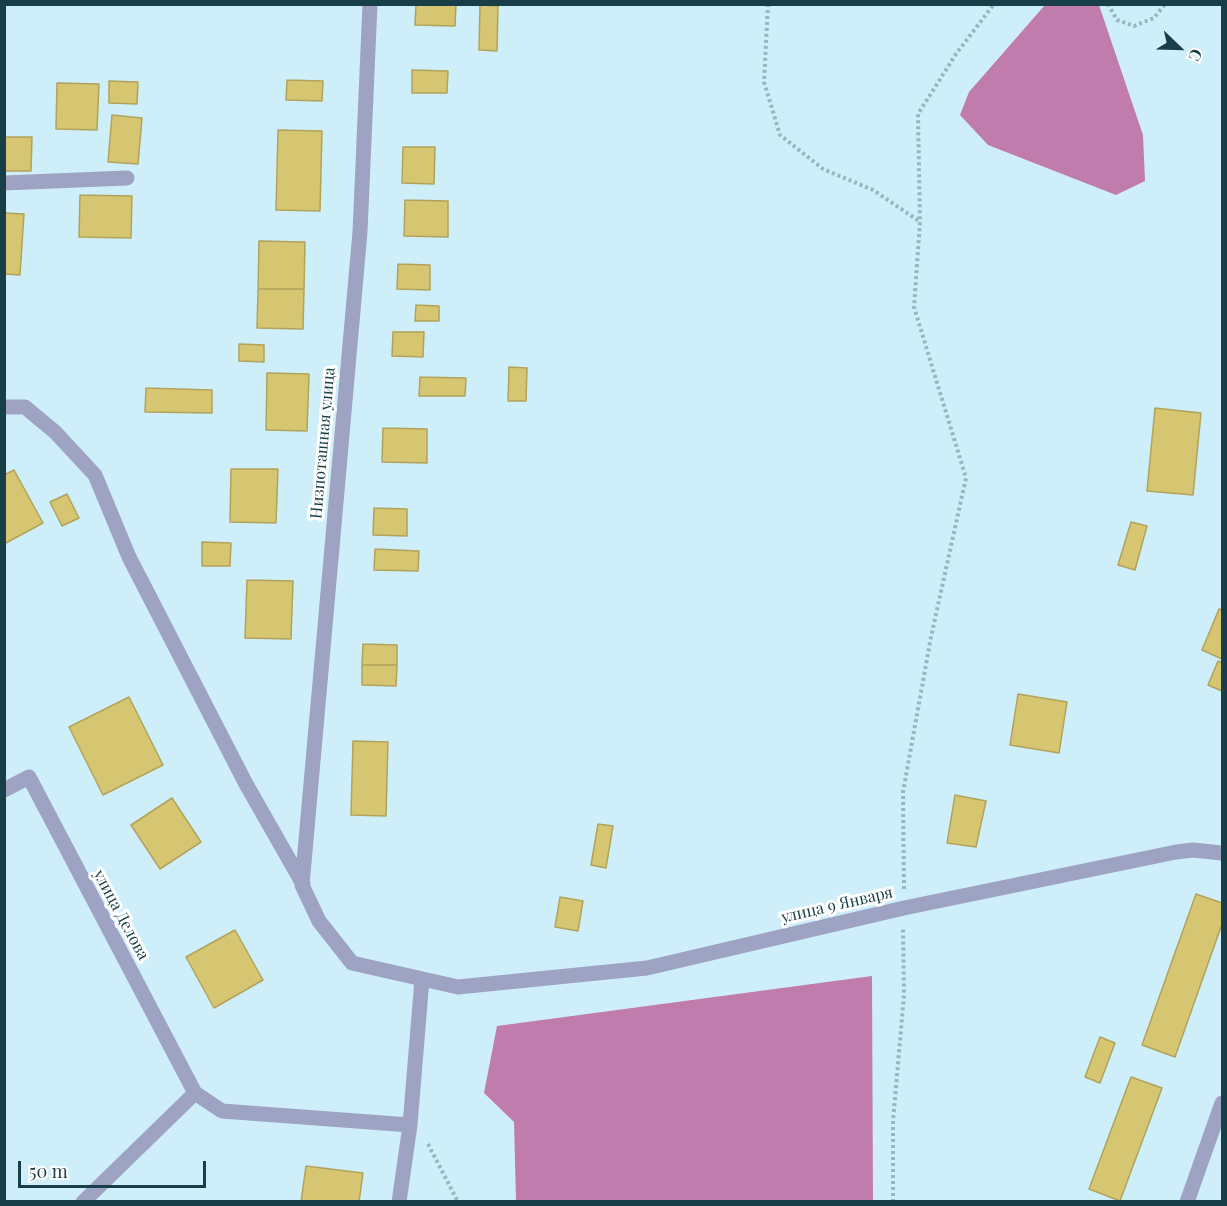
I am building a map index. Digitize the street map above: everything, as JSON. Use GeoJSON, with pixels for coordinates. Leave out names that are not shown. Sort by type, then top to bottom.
{"type":"FeatureCollection","features":[{"type":"Feature","properties":{"kind":"street","name":"Низпоташная улица"},"geometry":{"type":"LineString","coordinates":[[303,884],[360,232],[370,4]]}},
{"type":"Feature","properties":{"kind":"street"},"geometry":{"type":"LineString","coordinates":[[4,183],[127,178]]}},
{"type":"Feature","properties":{"kind":"street","name":"Низпоташная улица"},"geometry":{"type":"LineString","coordinates":[[4,407],[25,407],[55,432],[95,475],[129,557],[246,784],[303,884],[319,921],[352,963],[458,987]]}},
{"type":"Feature","properties":{"kind":"street","name":"улица Делова"},"geometry":{"type":"LineString","coordinates":[[4,790],[28,777],[195,1093]]}},
{"type":"Feature","properties":{"kind":"street","name":"улица 9 Января"},"geometry":{"type":"LineString","coordinates":[[458,987],[647,969],[904,908],[1176,852],[1193,850],[1222,853]]}},
{"type":"Feature","properties":{"kind":"street"},"geometry":{"type":"LineString","coordinates":[[399,1202],[410,1125],[422,979]]}},
{"type":"Feature","properties":{"kind":"street"},"geometry":{"type":"LineString","coordinates":[[83,1202],[195,1093],[222,1111],[410,1125]]}},
{"type":"Feature","properties":{"kind":"street"},"geometry":{"type":"LineString","coordinates":[[1187,1202],[1222,1103]]}},
{"type":"Feature","properties":{"kind":"path"},"geometry":{"type":"LineString","coordinates":[[768,4],[764,82],[780,135],[823,169],[873,190],[920,222]]}},
{"type":"Feature","properties":{"kind":"path"},"geometry":{"type":"LineString","coordinates":[[893,1202],[893,1121],[904,995],[903,792],[931,637],[966,478],[914,307],[920,222],[918,114],[956,54],[994,4]]}},
{"type":"Feature","properties":{"kind":"path"},"geometry":{"type":"LineString","coordinates":[[1108,4],[1117,20],[1134,26],[1154,18],[1165,4]]}},
{"type":"Feature","properties":{"kind":"path"},"geometry":{"type":"LineString","coordinates":[[410,1125],[428,1143],[458,1202]]}},
{"type":"Feature","properties":{"kind":"shaded area"},"geometry":{"type":"Polygon","coordinates":[[[1045,5],[1099,5],[1143,135],[1145,181],[1116,195],[988,145],[960,115],[969,92],[1045,5]]]}},
{"type":"Feature","properties":{"kind":"shaded area"},"geometry":{"type":"Polygon","coordinates":[[[872,976],[873,1201],[516,1201],[514,1122],[484,1093],[497,1026],[872,976]]]}},
{"type":"Feature","properties":{"kind":"building"},"geometry":{"type":"Polygon","coordinates":[[[416,4],[456,4],[455,26],[415,25],[416,4]]]}},
{"type":"Feature","properties":{"kind":"building"},"geometry":{"type":"Polygon","coordinates":[[[480,5],[498,6],[497,51],[479,50],[480,5]]]}},
{"type":"Feature","properties":{"kind":"building"},"geometry":{"type":"Polygon","coordinates":[[[412,70],[448,71],[447,93],[412,93],[412,70]]]}},
{"type":"Feature","properties":{"kind":"building"},"geometry":{"type":"Polygon","coordinates":[[[287,80],[323,81],[322,101],[286,100],[287,80]]]}},
{"type":"Feature","properties":{"kind":"building"},"geometry":{"type":"Polygon","coordinates":[[[109,81],[138,82],[137,104],[109,103],[109,81]]]}},
{"type":"Feature","properties":{"kind":"building"},"geometry":{"type":"Polygon","coordinates":[[[57,83],[99,84],[97,130],[56,129],[57,83]]]}},
{"type":"Feature","properties":{"kind":"building"},"geometry":{"type":"Polygon","coordinates":[[[112,115],[142,118],[138,164],[108,162],[112,115]]]}},
{"type":"Feature","properties":{"kind":"building"},"geometry":{"type":"Polygon","coordinates":[[[278,130],[322,131],[320,211],[276,210],[278,130]]]}},
{"type":"Feature","properties":{"kind":"building"},"geometry":{"type":"Polygon","coordinates":[[[4,137],[32,137],[31,171],[4,171],[4,137]]]}},
{"type":"Feature","properties":{"kind":"building"},"geometry":{"type":"Polygon","coordinates":[[[403,147],[435,147],[434,184],[402,183],[403,147]]]}},
{"type":"Feature","properties":{"kind":"building"},"geometry":{"type":"Polygon","coordinates":[[[80,195],[132,196],[131,238],[79,237],[80,195]]]}},
{"type":"Feature","properties":{"kind":"building"},"geometry":{"type":"Polygon","coordinates":[[[405,200],[448,201],[448,237],[404,236],[405,200]]]}},
{"type":"Feature","properties":{"kind":"building"},"geometry":{"type":"Polygon","coordinates":[[[4,213],[24,214],[20,275],[4,274],[4,213]]]}},
{"type":"Feature","properties":{"kind":"building"},"geometry":{"type":"Polygon","coordinates":[[[259,241],[305,242],[304,289],[258,289],[259,241]]]}},
{"type":"Feature","properties":{"kind":"building"},"geometry":{"type":"Polygon","coordinates":[[[398,264],[430,265],[430,290],[397,289],[398,264]]]}},
{"type":"Feature","properties":{"kind":"building"},"geometry":{"type":"Polygon","coordinates":[[[258,289],[304,289],[303,329],[257,328],[258,289]]]}},
{"type":"Feature","properties":{"kind":"building"},"geometry":{"type":"Polygon","coordinates":[[[416,305],[439,306],[439,321],[415,321],[416,305]]]}},
{"type":"Feature","properties":{"kind":"building"},"geometry":{"type":"Polygon","coordinates":[[[393,332],[424,332],[423,357],[392,356],[393,332]]]}},
{"type":"Feature","properties":{"kind":"building"},"geometry":{"type":"Polygon","coordinates":[[[239,344],[264,345],[264,362],[239,361],[239,344]]]}},
{"type":"Feature","properties":{"kind":"building"},"geometry":{"type":"Polygon","coordinates":[[[509,367],[527,368],[526,401],[508,401],[509,367]]]}},
{"type":"Feature","properties":{"kind":"building"},"geometry":{"type":"Polygon","coordinates":[[[267,373],[309,374],[307,431],[266,430],[267,373]]]}},
{"type":"Feature","properties":{"kind":"building"},"geometry":{"type":"Polygon","coordinates":[[[420,377],[466,378],[465,396],[419,396],[420,377]]]}},
{"type":"Feature","properties":{"kind":"building"},"geometry":{"type":"Polygon","coordinates":[[[146,388],[212,390],[212,413],[145,412],[146,388]]]}},
{"type":"Feature","properties":{"kind":"building"},"geometry":{"type":"Polygon","coordinates":[[[1155,408],[1201,413],[1193,495],[1147,491],[1155,408]]]}},
{"type":"Feature","properties":{"kind":"building"},"geometry":{"type":"Polygon","coordinates":[[[383,428],[427,429],[427,463],[382,462],[383,428]]]}},
{"type":"Feature","properties":{"kind":"building"},"geometry":{"type":"Polygon","coordinates":[[[231,469],[278,469],[276,523],[230,522],[231,469]]]}},
{"type":"Feature","properties":{"kind":"building"},"geometry":{"type":"Polygon","coordinates":[[[14,470],[43,523],[4,544],[4,475],[14,470]]]}},
{"type":"Feature","properties":{"kind":"building"},"geometry":{"type":"Polygon","coordinates":[[[67,494],[79,518],[62,526],[50,502],[67,494]]]}},
{"type":"Feature","properties":{"kind":"building"},"geometry":{"type":"Polygon","coordinates":[[[374,508],[407,509],[407,536],[373,535],[374,508]]]}},
{"type":"Feature","properties":{"kind":"building"},"geometry":{"type":"Polygon","coordinates":[[[1131,522],[1147,526],[1135,570],[1118,565],[1131,522]]]}},
{"type":"Feature","properties":{"kind":"building"},"geometry":{"type":"Polygon","coordinates":[[[202,542],[231,543],[230,566],[202,566],[202,542]]]}},
{"type":"Feature","properties":{"kind":"building"},"geometry":{"type":"Polygon","coordinates":[[[375,549],[419,551],[418,571],[374,570],[375,549]]]}},
{"type":"Feature","properties":{"kind":"building"},"geometry":{"type":"Polygon","coordinates":[[[247,580],[293,581],[291,639],[245,638],[247,580]]]}},
{"type":"Feature","properties":{"kind":"building"},"geometry":{"type":"Polygon","coordinates":[[[1219,609],[1222,610],[1222,659],[1202,650],[1219,609]]]}},
{"type":"Feature","properties":{"kind":"building"},"geometry":{"type":"Polygon","coordinates":[[[363,644],[397,645],[397,665],[362,665],[363,644]]]}},
{"type":"Feature","properties":{"kind":"building"},"geometry":{"type":"Polygon","coordinates":[[[1218,661],[1222,663],[1222,691],[1208,685],[1218,661]]]}},
{"type":"Feature","properties":{"kind":"building"},"geometry":{"type":"Polygon","coordinates":[[[362,665],[397,665],[396,686],[362,685],[362,665]]]}},
{"type":"Feature","properties":{"kind":"building"},"geometry":{"type":"Polygon","coordinates":[[[1018,694],[1067,702],[1059,753],[1010,745],[1018,694]]]}},
{"type":"Feature","properties":{"kind":"building"},"geometry":{"type":"Polygon","coordinates":[[[129,697],[163,765],[103,795],[69,727],[129,697]]]}},
{"type":"Feature","properties":{"kind":"building"},"geometry":{"type":"Polygon","coordinates":[[[353,741],[388,742],[386,816],[351,815],[353,741]]]}},
{"type":"Feature","properties":{"kind":"building"},"geometry":{"type":"Polygon","coordinates":[[[955,795],[986,801],[976,847],[947,843],[955,795]]]}},
{"type":"Feature","properties":{"kind":"building"},"geometry":{"type":"Polygon","coordinates":[[[172,798],[201,842],[160,869],[131,825],[172,798]]]}},
{"type":"Feature","properties":{"kind":"building"},"geometry":{"type":"Polygon","coordinates":[[[598,824],[613,826],[606,868],[591,865],[598,824]]]}},
{"type":"Feature","properties":{"kind":"building"},"geometry":{"type":"Polygon","coordinates":[[[1196,894],[1222,903],[1222,924],[1175,1057],[1142,1045],[1196,894]]]}},
{"type":"Feature","properties":{"kind":"building"},"geometry":{"type":"Polygon","coordinates":[[[560,897],[583,901],[578,931],[555,927],[560,897]]]}},
{"type":"Feature","properties":{"kind":"building"},"geometry":{"type":"Polygon","coordinates":[[[235,930],[263,980],[214,1008],[186,957],[235,930]]]}},
{"type":"Feature","properties":{"kind":"building"},"geometry":{"type":"Polygon","coordinates":[[[1100,1037],[1115,1043],[1100,1083],[1085,1077],[1100,1037]]]}},
{"type":"Feature","properties":{"kind":"building"},"geometry":{"type":"Polygon","coordinates":[[[1131,1077],[1162,1088],[1120,1201],[1089,1189],[1131,1077]]]}},
{"type":"Feature","properties":{"kind":"building"},"geometry":{"type":"Polygon","coordinates":[[[306,1166],[363,1173],[359,1202],[301,1202],[306,1166]]]}}]}
